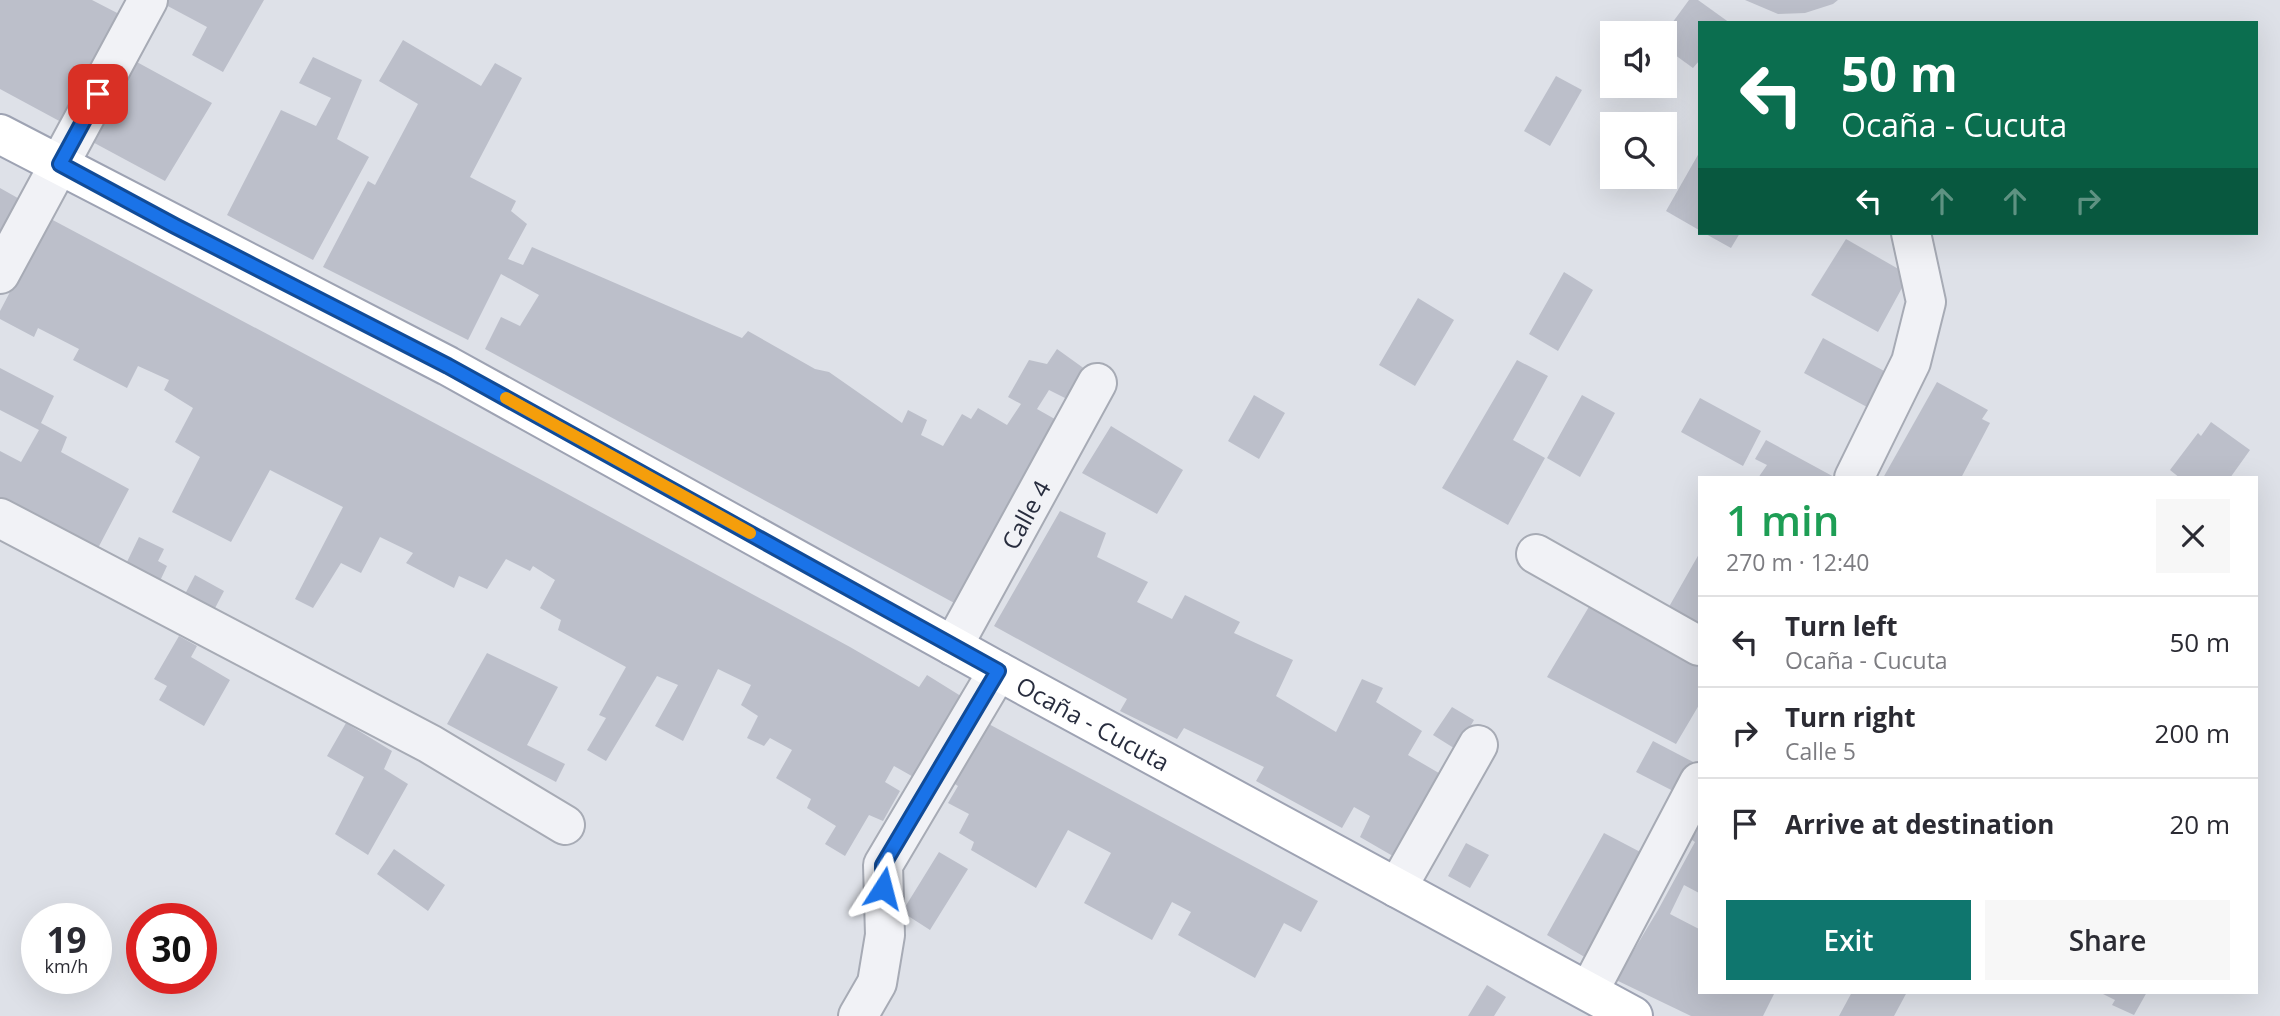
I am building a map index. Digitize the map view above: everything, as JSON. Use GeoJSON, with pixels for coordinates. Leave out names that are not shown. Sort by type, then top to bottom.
{"type":"FeatureCollection","features":[{"type":"Feature","properties":{"kind":"main road","name":"Ocaña - Cucuta"},"geometry":{"type":"LineString","coordinates":[[0,134],[448,366],[998,671],[1633,1016]]}},
{"type":"Feature","properties":{"kind":"street"},"geometry":{"type":"LineString","coordinates":[[0,274],[148,0]]}},
{"type":"Feature","properties":{"kind":"street"},"geometry":{"type":"LineString","coordinates":[[1855,476],[1911,362],[1926,302],[1911,235]]}},
{"type":"Feature","properties":{"kind":"street","name":"Calle 4"},"geometry":{"type":"LineString","coordinates":[[953,646],[1097,383]]}},
{"type":"Feature","properties":{"kind":"street"},"geometry":{"type":"LineString","coordinates":[[0,518],[430,744],[565,825]]}},
{"type":"Feature","properties":{"kind":"street"},"geometry":{"type":"LineString","coordinates":[[1536,554],[1698,645]]}},
{"type":"Feature","properties":{"kind":"street"},"geometry":{"type":"LineString","coordinates":[[858,1016],[877,983],[885,935],[883,865],[998,671]]}},
{"type":"Feature","properties":{"kind":"street"},"geometry":{"type":"LineString","coordinates":[[1397,888],[1478,745]]}},
{"type":"Feature","properties":{"kind":"street"},"geometry":{"type":"LineString","coordinates":[[1589,991],[1698,784]]}},
{"type":"Feature","properties":{"kind":"building"},"geometry":{"type":"Polygon","coordinates":[[[0,0],[92,0],[123,16],[63,123],[0,89],[0,0]]]}},
{"type":"Feature","properties":{"kind":"building"},"geometry":{"type":"Polygon","coordinates":[[[166,0],[264,0],[223,72],[192,55],[207,27],[164,4],[166,0]]]}},
{"type":"Feature","properties":{"kind":"building"},"geometry":{"type":"Polygon","coordinates":[[[1689,0],[1698,0],[1727,21],[1698,21],[1698,62],[1693,68],[1677,56],[1677,21],[1674,21],[1689,0]]]}},
{"type":"Feature","properties":{"kind":"building"},"geometry":{"type":"Polygon","coordinates":[[[1745,0],[1838,0],[1805,13],[1778,14],[1745,0]]]}},
{"type":"Feature","properties":{"kind":"building"},"geometry":{"type":"Polygon","coordinates":[[[403,40],[481,86],[495,63],[522,78],[470,177],[516,201],[511,211],[527,224],[508,259],[523,265],[532,247],[742,338],[748,331],[815,369],[829,372],[902,423],[908,410],[927,420],[921,435],[943,446],[962,414],[971,419],[978,408],[1007,425],[1021,404],[1008,397],[1029,360],[1047,364],[1057,349],[1089,372],[1071,401],[1049,390],[1037,409],[1060,422],[958,605],[485,349],[501,317],[520,326],[539,295],[501,274],[468,340],[323,267],[368,181],[375,185],[418,104],[379,81],[403,40]]]}},
{"type":"Feature","properties":{"kind":"building"},"geometry":{"type":"Polygon","coordinates":[[[313,57],[362,80],[337,139],[369,157],[313,260],[227,215],[281,110],[316,126],[331,98],[299,83],[313,57]]]}},
{"type":"Feature","properties":{"kind":"building"},"geometry":{"type":"Polygon","coordinates":[[[135,61],[212,103],[165,181],[87,139],[135,61]]]}},
{"type":"Feature","properties":{"kind":"building"},"geometry":{"type":"Polygon","coordinates":[[[1556,76],[1582,90],[1550,146],[1524,131],[1556,76]]]}},
{"type":"Feature","properties":{"kind":"building"},"geometry":{"type":"Polygon","coordinates":[[[1698,155],[1698,229],[1666,211],[1698,155]]]}},
{"type":"Feature","properties":{"kind":"building"},"geometry":{"type":"Polygon","coordinates":[[[0,188],[23,201],[0,243],[0,188]]]}},
{"type":"Feature","properties":{"kind":"building"},"geometry":{"type":"Polygon","coordinates":[[[49,218],[547,483],[919,687],[927,675],[964,698],[917,779],[894,766],[885,782],[900,791],[883,821],[869,815],[845,856],[825,844],[836,826],[807,808],[811,799],[776,778],[792,750],[770,738],[764,746],[747,738],[758,716],[741,705],[751,685],[718,669],[683,741],[655,726],[678,685],[657,676],[606,761],[587,750],[606,718],[599,715],[626,667],[558,630],[561,620],[540,608],[555,580],[533,566],[530,571],[506,559],[487,589],[459,576],[454,588],[406,563],[413,553],[380,537],[361,573],[341,563],[313,608],[295,599],[343,507],[270,470],[231,542],[172,512],[200,457],[175,442],[193,408],[164,390],[169,380],[138,366],[127,388],[73,360],[79,349],[38,328],[34,337],[0,319],[0,311],[49,218]]]}},
{"type":"Feature","properties":{"kind":"building"},"geometry":{"type":"Polygon","coordinates":[[[1708,235],[1739,235],[1731,248],[1708,235]]]}},
{"type":"Feature","properties":{"kind":"building"},"geometry":{"type":"Polygon","coordinates":[[[1846,239],[1909,275],[1878,332],[1811,295],[1846,239]]]}},
{"type":"Feature","properties":{"kind":"building"},"geometry":{"type":"Polygon","coordinates":[[[1564,272],[1593,290],[1558,351],[1529,334],[1564,272]]]}},
{"type":"Feature","properties":{"kind":"building"},"geometry":{"type":"Polygon","coordinates":[[[1418,298],[1454,320],[1415,386],[1379,365],[1418,298]]]}},
{"type":"Feature","properties":{"kind":"building"},"geometry":{"type":"Polygon","coordinates":[[[1823,338],[1886,372],[1867,407],[1804,373],[1823,338]]]}},
{"type":"Feature","properties":{"kind":"building"},"geometry":{"type":"Polygon","coordinates":[[[1517,360],[1548,376],[1513,440],[1545,458],[1508,525],[1442,488],[1517,360]]]}},
{"type":"Feature","properties":{"kind":"building"},"geometry":{"type":"Polygon","coordinates":[[[0,368],[54,396],[41,423],[67,437],[61,452],[129,489],[97,550],[0,501],[0,451],[21,462],[39,430],[0,410],[0,368]]]}},
{"type":"Feature","properties":{"kind":"building"},"geometry":{"type":"Polygon","coordinates":[[[1937,382],[1988,410],[1982,419],[1990,423],[1962,476],[1884,476],[1937,382]]]}},
{"type":"Feature","properties":{"kind":"building"},"geometry":{"type":"Polygon","coordinates":[[[1254,395],[1285,413],[1259,459],[1228,441],[1254,395]]]}},
{"type":"Feature","properties":{"kind":"building"},"geometry":{"type":"Polygon","coordinates":[[[1582,395],[1615,413],[1580,477],[1547,458],[1582,395]]]}},
{"type":"Feature","properties":{"kind":"building"},"geometry":{"type":"Polygon","coordinates":[[[1700,398],[1761,431],[1743,466],[1681,432],[1700,398]]]}},
{"type":"Feature","properties":{"kind":"building"},"geometry":{"type":"Polygon","coordinates":[[[2211,422],[2250,450],[2231,476],[2178,476],[2170,470],[2198,433],[2201,436],[2211,422]]]}},
{"type":"Feature","properties":{"kind":"building"},"geometry":{"type":"Polygon","coordinates":[[[1111,426],[1183,470],[1157,514],[1082,473],[1111,426]]]}},
{"type":"Feature","properties":{"kind":"building"},"geometry":{"type":"Polygon","coordinates":[[[1766,440],[1832,476],[1759,476],[1767,465],[1755,459],[1766,440]]]}},
{"type":"Feature","properties":{"kind":"building"},"geometry":{"type":"Polygon","coordinates":[[[1060,511],[1106,533],[1097,557],[1148,582],[1137,602],[1172,619],[1185,595],[1240,622],[1234,633],[1293,660],[1276,696],[1336,732],[1362,679],[1383,688],[1376,702],[1422,731],[1408,755],[1444,776],[1398,859],[1360,837],[1370,816],[1354,807],[1342,828],[1256,781],[1264,767],[1184,728],[1177,739],[1120,711],[1127,699],[994,626],[1060,511]]]}},
{"type":"Feature","properties":{"kind":"building"},"geometry":{"type":"Polygon","coordinates":[[[139,537],[164,549],[158,561],[167,566],[160,581],[126,564],[139,537]]]}},
{"type":"Feature","properties":{"kind":"building"},"geometry":{"type":"Polygon","coordinates":[[[1698,556],[1698,630],[1666,612],[1698,556]]]}},
{"type":"Feature","properties":{"kind":"building"},"geometry":{"type":"Polygon","coordinates":[[[195,575],[224,591],[214,610],[185,594],[195,575]]]}},
{"type":"Feature","properties":{"kind":"building"},"geometry":{"type":"Polygon","coordinates":[[[1590,605],[1698,663],[1698,707],[1676,744],[1547,677],[1590,605]]]}},
{"type":"Feature","properties":{"kind":"building"},"geometry":{"type":"Polygon","coordinates":[[[179,636],[197,646],[191,657],[230,680],[204,726],[159,700],[167,686],[154,679],[179,636]]]}},
{"type":"Feature","properties":{"kind":"building"},"geometry":{"type":"Polygon","coordinates":[[[487,653],[558,687],[527,745],[565,764],[556,782],[447,724],[487,653]]]}},
{"type":"Feature","properties":{"kind":"building"},"geometry":{"type":"Polygon","coordinates":[[[1452,707],[1474,720],[1457,750],[1433,735],[1452,707]]]}},
{"type":"Feature","properties":{"kind":"building"},"geometry":{"type":"Polygon","coordinates":[[[985,722],[1318,901],[1301,932],[1284,923],[1255,978],[1178,935],[1191,912],[1172,902],[1152,940],[1084,903],[1111,853],[1068,830],[1036,888],[971,850],[974,842],[959,833],[969,814],[948,803],[958,786],[950,781],[985,722]]]}},
{"type":"Feature","properties":{"kind":"building"},"geometry":{"type":"Polygon","coordinates":[[[346,723],[392,751],[384,769],[408,784],[368,855],[335,834],[364,777],[327,756],[346,723]]]}},
{"type":"Feature","properties":{"kind":"building"},"geometry":{"type":"Polygon","coordinates":[[[1653,741],[1697,764],[1681,795],[1636,772],[1653,741]]]}},
{"type":"Feature","properties":{"kind":"building"},"geometry":{"type":"Polygon","coordinates":[[[1698,810],[1698,892],[1684,885],[1670,914],[1698,928],[1698,994],[1774,994],[1763,1016],[1691,1016],[1616,980],[1695,842],[1686,836],[1698,810]]]}},
{"type":"Feature","properties":{"kind":"building"},"geometry":{"type":"Polygon","coordinates":[[[1604,833],[1646,855],[1588,959],[1547,935],[1604,833]]]}},
{"type":"Feature","properties":{"kind":"building"},"geometry":{"type":"Polygon","coordinates":[[[1466,843],[1489,855],[1470,888],[1448,876],[1466,843]]]}},
{"type":"Feature","properties":{"kind":"building"},"geometry":{"type":"Polygon","coordinates":[[[394,849],[445,885],[428,911],[377,874],[394,849]]]}},
{"type":"Feature","properties":{"kind":"building"},"geometry":{"type":"Polygon","coordinates":[[[939,852],[968,869],[930,930],[902,912],[939,852]]]}},
{"type":"Feature","properties":{"kind":"building"},"geometry":{"type":"Polygon","coordinates":[[[1487,985],[1506,997],[1494,1016],[1468,1016],[1487,985]]]}},
{"type":"Feature","properties":{"kind":"building"},"geometry":{"type":"Polygon","coordinates":[[[1851,994],[1906,994],[1894,1016],[1839,1016],[1851,994]]]}},
{"type":"Feature","properties":{"kind":"building"},"geometry":{"type":"Polygon","coordinates":[[[2103,994],[2146,994],[2134,1015],[2112,1005],[2115,1000],[2103,994]]]}},
{"type":"Feature","properties":{"kind":"slow traffic"},"geometry":{"type":"LineString","coordinates":[[506,398],[750,533]]}},
{"type":"Feature","properties":{"kind":"route"},"geometry":{"type":"LineString","coordinates":[[98,94],[60,164],[448,366],[998,671],[883,865],[883,888]]}}]}
